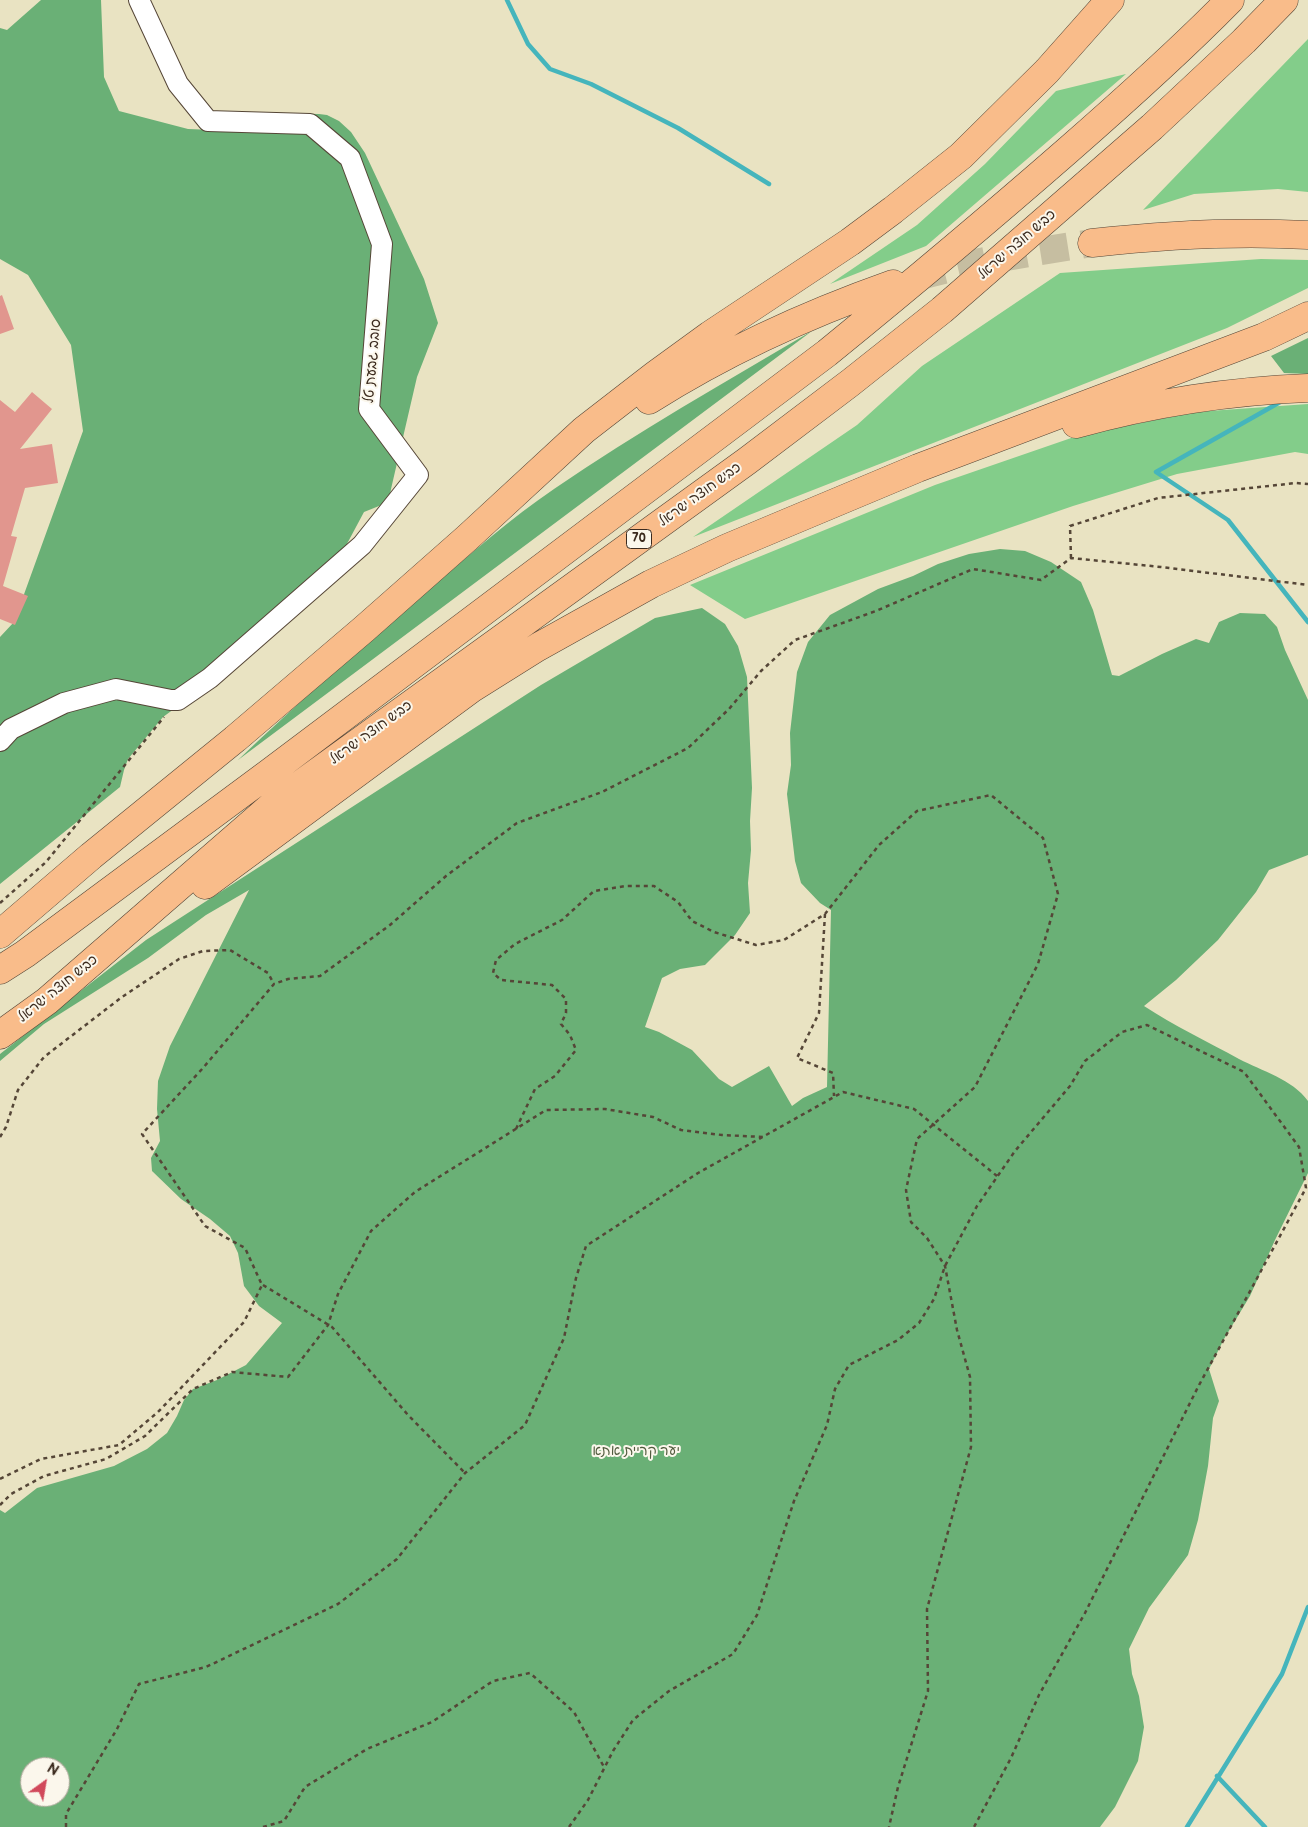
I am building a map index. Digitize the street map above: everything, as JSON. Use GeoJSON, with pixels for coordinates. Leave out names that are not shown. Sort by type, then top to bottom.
{"type":"FeatureCollection","features":[{"type":"Feature","properties":{"kind":"highway"},"geometry":{"type":"LineString","coordinates":[[467,538],[584,430],[634,391],[710,335],[850,242],[961,156],[1047,71],[1110,0]]}},
{"type":"Feature","properties":{"kind":"highway","name":"כביש חוצה ישראל"},"geometry":{"type":"LineString","coordinates":[[0,970],[25,954],[269,773],[827,353],[917,280],[1013,198],[1126,99],[1230,0]]}},
{"type":"Feature","properties":{"kind":"highway","name":"כביש חוצה ישראל"},"geometry":{"type":"LineString","coordinates":[[0,1035],[47,1001],[276,802],[747,461],[942,310],[1152,127],[1284,0]]}},
{"type":"Feature","properties":{"kind":"highway"},"geometry":{"type":"LineString","coordinates":[[1092,243],[1156,236],[1269,233],[1308,235]]}},
{"type":"Feature","properties":{"kind":"highway"},"geometry":{"type":"LineString","coordinates":[[0,934],[91,856],[242,734],[467,538],[553,467],[597,434],[676,383],[746,345],[832,306],[893,284]]}},
{"type":"Feature","properties":{"kind":"highway"},"geometry":{"type":"LineString","coordinates":[[47,1001],[471,689],[538,647],[652,584],[727,548],[918,468],[1255,340],[1308,316]]}},
{"type":"Feature","properties":{"kind":"highway"},"geometry":{"type":"LineString","coordinates":[[918,468],[1134,410],[1224,394],[1308,388]]}},
{"type":"Feature","properties":{"kind":"lane","name":"סובב גבעת טל"},"geometry":{"type":"LineString","coordinates":[[140,0],[178,84],[208,121],[310,124],[350,158],[382,244],[369,409],[418,475],[362,545],[210,678],[178,700]]}},
{"type":"Feature","properties":{"kind":"lane"},"geometry":{"type":"LineString","coordinates":[[0,741],[11,729],[64,703],[116,689],[178,700]]}},
{"type":"Feature","properties":{"kind":"path"},"geometry":{"type":"LineString","coordinates":[[1071,558],[1070,526],[1158,498],[1296,483],[1308,484]]}},
{"type":"Feature","properties":{"kind":"path"},"geometry":{"type":"LineString","coordinates":[[465,1473],[408,1414],[332,1327],[262,1285],[245,1248],[205,1226],[142,1134],[203,1068],[274,984],[288,979],[320,976],[390,925],[446,876],[517,823],[602,792],[688,748],[729,709],[762,671],[795,640],[876,611],[973,569],[1041,580],[1071,558],[1308,585]]}},
{"type":"Feature","properties":{"kind":"path"},"geometry":{"type":"LineString","coordinates":[[0,903],[46,862],[178,700]]}},
{"type":"Feature","properties":{"kind":"path"},"geometry":{"type":"LineString","coordinates":[[516,1129],[534,1089],[555,1076],[576,1050],[570,1035],[562,1024],[566,1013],[566,999],[552,985],[501,980],[493,973],[496,960],[515,944],[562,920],[594,890],[626,886],[654,886],[678,902],[692,921],[714,932],[756,945],[784,940],[825,914],[879,845],[917,811],[991,795],[1043,838],[1058,894],[1038,964],[975,1087],[916,1140],[906,1190],[911,1222],[927,1238],[945,1266],[956,1330],[970,1378],[972,1447],[927,1609],[928,1691],[898,1787],[890,1827]]}},
{"type":"Feature","properties":{"kind":"path"},"geometry":{"type":"LineString","coordinates":[[825,914],[819,1013],[797,1058],[833,1073],[834,1096]]}},
{"type":"Feature","properties":{"kind":"path"},"geometry":{"type":"LineString","coordinates":[[0,1136],[6,1128],[18,1090],[44,1057],[122,997],[179,959],[203,951],[230,950],[268,973],[274,984]]}},
{"type":"Feature","properties":{"kind":"path"},"geometry":{"type":"LineString","coordinates":[[569,1827],[588,1800],[613,1751],[633,1720],[669,1691],[733,1654],[757,1614],[794,1501],[827,1425],[835,1389],[849,1365],[898,1340],[919,1322],[934,1299],[945,1266],[977,1206],[1015,1151],[1070,1086],[1085,1061],[1122,1032],[1147,1025],[1244,1072],[1299,1147],[1306,1188],[1198,1386],[1085,1613],[1039,1695],[1011,1758],[974,1827]]}},
{"type":"Feature","properties":{"kind":"path"},"geometry":{"type":"LineString","coordinates":[[66,1827],[66,1814],[117,1729],[139,1684],[206,1667],[338,1604],[396,1559],[465,1473],[525,1426],[564,1338],[576,1278],[586,1246],[698,1173],[764,1138],[843,1092],[914,1109],[997,1177]]}},
{"type":"Feature","properties":{"kind":"path"},"geometry":{"type":"LineString","coordinates":[[0,1505],[11,1494],[44,1476],[106,1459],[145,1436],[193,1389],[232,1372],[288,1377],[328,1325],[338,1294],[371,1231],[415,1192],[546,1110],[605,1109],[652,1117],[682,1130],[722,1136],[764,1138]]}},
{"type":"Feature","properties":{"kind":"path"},"geometry":{"type":"LineString","coordinates":[[0,1479],[42,1459],[119,1445],[158,1412],[238,1329],[244,1322],[262,1285]]}},
{"type":"Feature","properties":{"kind":"path"},"geometry":{"type":"LineString","coordinates":[[264,1827],[284,1821],[306,1787],[368,1749],[432,1722],[493,1681],[530,1673],[574,1712],[604,1768]]}},
{"type":"Feature","properties":{"kind":"green space"},"geometry":{"type":"Polygon","coordinates":[[[41,0],[101,0],[104,77],[119,111],[188,129],[213,130],[262,113],[319,114],[327,115],[339,121],[351,132],[365,153],[424,279],[438,323],[417,377],[389,502],[364,512],[333,570],[234,665],[163,717],[128,759],[120,787],[0,884],[0,637],[14,622],[83,431],[71,345],[28,275],[0,259],[0,28],[7,30],[41,0]]]}},
{"type":"Feature","properties":{"kind":"green space"},"geometry":{"type":"Polygon","coordinates":[[[1308,39],[1308,192],[1278,189],[1194,194],[1143,210],[1308,39]]]}},
{"type":"Feature","properties":{"kind":"green space"},"geometry":{"type":"Polygon","coordinates":[[[1126,74],[926,246],[830,284],[917,225],[985,164],[1056,91],[1126,74]]]}},
{"type":"Feature","properties":{"kind":"green space"},"geometry":{"type":"Polygon","coordinates":[[[1261,259],[1308,260],[1308,288],[1227,328],[693,537],[857,425],[922,366],[1060,273],[1261,259]]]}},
{"type":"Feature","properties":{"kind":"green space"},"geometry":{"type":"Polygon","coordinates":[[[812,331],[238,760],[358,650],[522,512],[585,468],[649,427],[812,331]]]}},
{"type":"Feature","properties":{"kind":"green space"},"geometry":{"type":"Polygon","coordinates":[[[1308,338],[1308,374],[1284,373],[1271,356],[1308,338]]]}},
{"type":"Feature","properties":{"kind":"green space"},"geometry":{"type":"Polygon","coordinates":[[[1308,404],[1308,454],[1295,452],[1177,474],[1073,506],[745,619],[690,585],[935,485],[1077,436],[1195,412],[1308,404]]]}},
{"type":"Feature","properties":{"kind":"green space","name":"יער קריית אתא"},"geometry":{"type":"Polygon","coordinates":[[[1000,549],[1025,551],[1051,562],[1081,582],[1093,610],[1112,675],[1119,676],[1196,639],[1209,643],[1219,622],[1240,613],[1265,614],[1277,627],[1285,650],[1308,700],[1308,855],[1269,870],[1256,892],[1218,940],[1176,980],[1144,1006],[1239,1059],[1276,1076],[1301,1093],[1308,1101],[1308,1173],[1250,1296],[1224,1339],[1209,1369],[1219,1401],[1213,1418],[1208,1466],[1198,1520],[1188,1555],[1149,1608],[1129,1649],[1132,1674],[1139,1696],[1144,1727],[1138,1761],[1115,1807],[1100,1827],[0,1827],[0,1510],[5,1513],[37,1488],[114,1466],[147,1449],[167,1433],[184,1400],[193,1389],[217,1380],[246,1365],[282,1323],[259,1306],[244,1286],[238,1253],[230,1236],[210,1219],[181,1199],[152,1171],[151,1158],[160,1141],[157,1109],[158,1081],[170,1046],[249,890],[206,915],[148,958],[44,1024],[0,1061],[0,1054],[146,940],[541,685],[655,618],[702,608],[725,624],[738,646],[747,677],[752,788],[751,850],[748,883],[750,913],[735,935],[705,965],[680,969],[662,978],[645,1027],[659,1032],[692,1050],[719,1079],[732,1087],[769,1066],[792,1106],[803,1098],[827,1087],[831,910],[820,903],[801,883],[795,861],[787,794],[791,765],[790,733],[797,672],[808,642],[830,615],[878,589],[938,564],[969,554],[1000,549]]]}},
{"type":"Feature","properties":{"kind":"building"},"geometry":{"type":"Polygon","coordinates":[[[2,295],[14,329],[0,334],[0,296],[2,295]]]}},
{"type":"Feature","properties":{"kind":"building"},"geometry":{"type":"Polygon","coordinates":[[[32,392],[52,409],[20,449],[52,444],[58,483],[25,488],[11,536],[17,537],[3,586],[28,596],[15,625],[0,619],[0,400],[15,412],[32,392]]]}},
{"type":"Feature","properties":{"kind":"waterway"},"geometry":{"type":"LineString","coordinates":[[507,0],[528,44],[550,69],[591,84],[678,128],[769,184]]}},
{"type":"Feature","properties":{"kind":"waterway"},"geometry":{"type":"LineString","coordinates":[[1282,401],[1156,472],[1228,520],[1308,622]]}},
{"type":"Feature","properties":{"kind":"waterway"},"geometry":{"type":"LineString","coordinates":[[1187,1827],[1282,1674],[1308,1607]]}},
{"type":"Feature","properties":{"kind":"waterway"},"geometry":{"type":"LineString","coordinates":[[1217,1776],[1265,1827]]}},
{"type":"Feature","properties":{"kind":"tunnel"},"geometry":{"type":"LineString","coordinates":[[917,277],[1026,253],[1092,243]]}}]}
